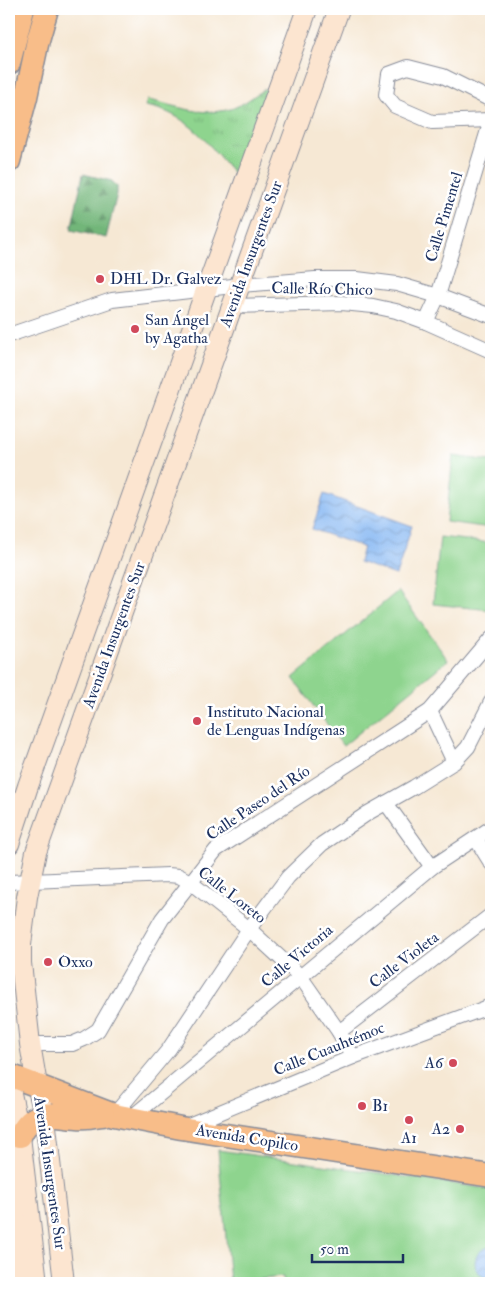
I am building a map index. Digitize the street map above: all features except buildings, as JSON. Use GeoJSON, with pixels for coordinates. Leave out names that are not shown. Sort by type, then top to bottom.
{"type":"FeatureCollection","features":[{"type":"Feature","properties":{"kind":"main road"},"geometry":{"type":"LineString","coordinates":[[10,53],[23,9]]}},
{"type":"Feature","properties":{"kind":"main road"},"geometry":{"type":"LineString","coordinates":[[9,161],[47,9]]}},
{"type":"Feature","properties":{"kind":"main road","name":"Avenida Insurgentes Sur"},"geometry":{"type":"LineString","coordinates":[[9,844],[28,786],[307,9]]}},
{"type":"Feature","properties":{"kind":"main road","name":"Avenida Insurgentes Sur"},"geometry":{"type":"LineString","coordinates":[[64,1283],[45,1115],[37,1085],[30,1044],[23,985],[21,944],[27,897],[36,852],[339,9]]}},
{"type":"Feature","properties":{"kind":"main road","name":"Avenida Copilco"},"geometry":{"type":"LineString","coordinates":[[9,1075],[118,1116],[182,1128],[491,1176]]}},
{"type":"Feature","properties":{"kind":"main road","name":"Avenida Insurgentes Sur"},"geometry":{"type":"LineString","coordinates":[[9,1084],[20,1136],[37,1283]]}},
{"type":"Feature","properties":{"kind":"main road"},"geometry":{"type":"LineString","coordinates":[[20,1136],[30,1121],[45,1115],[118,1116]]}},
{"type":"Feature","properties":{"kind":"main road"},"geometry":{"type":"LineString","coordinates":[[9,1163],[24,1283]]}},
{"type":"Feature","properties":{"kind":"street"},"geometry":{"type":"LineString","coordinates":[[10,53],[40,32]]}},
{"type":"Feature","properties":{"kind":"street"},"geometry":{"type":"LineString","coordinates":[[491,100],[443,76],[408,67],[389,74],[386,95],[395,106],[432,122],[491,120]]}},
{"type":"Feature","properties":{"kind":"street","name":"Calle Pimentel"},"geometry":{"type":"LineString","coordinates":[[427,320],[436,298],[491,120]]}},
{"type":"Feature","properties":{"kind":"street","name":"Calle Río Chico"},"geometry":{"type":"LineString","coordinates":[[9,335],[112,300],[241,285],[315,279],[357,279],[397,284],[491,316]]}},
{"type":"Feature","properties":{"kind":"street","name":"Calle Río Chico"},"geometry":{"type":"LineString","coordinates":[[233,306],[342,303],[366,305],[427,320],[491,351]]}},
{"type":"Feature","properties":{"kind":"street","name":"Calle Paseo del Río"},"geometry":{"type":"LineString","coordinates":[[30,1044],[72,1044],[98,1030],[162,919],[216,850],[430,710],[491,639]]}},
{"type":"Feature","properties":{"kind":"street"},"geometry":{"type":"LineString","coordinates":[[118,1116],[169,1049],[249,929],[288,877],[322,844],[368,812],[414,787],[454,762],[468,747],[491,702]]}},
{"type":"Feature","properties":{"kind":"street"},"geometry":{"type":"LineString","coordinates":[[430,710],[454,762]]}},
{"type":"Feature","properties":{"kind":"street"},"geometry":{"type":"LineString","coordinates":[[386,803],[432,867]]}},
{"type":"Feature","properties":{"kind":"street","name":"Calle Victoria"},"geometry":{"type":"LineString","coordinates":[[118,1116],[300,976],[432,867],[491,828]]}},
{"type":"Feature","properties":{"kind":"street"},"geometry":{"type":"LineString","coordinates":[[476,839],[491,863]]}},
{"type":"Feature","properties":{"kind":"street","name":"Calle Loreto"},"geometry":{"type":"LineString","coordinates":[[9,882],[179,876],[190,882],[249,929],[300,976],[339,1032],[353,1058]]}},
{"type":"Feature","properties":{"kind":"street","name":"Calle Violeta"},"geometry":{"type":"LineString","coordinates":[[339,1032],[491,915]]}},
{"type":"Feature","properties":{"kind":"street","name":"Calle Cuauhtémoc"},"geometry":{"type":"LineString","coordinates":[[182,1128],[353,1058],[491,1006]]}},
{"type":"Feature","properties":{"kind":"green space"},"geometry":{"type":"Polygon","coordinates":[[[264,89],[270,91],[236,176],[197,132],[186,123],[161,110],[145,106],[147,100],[192,110],[223,111],[241,104],[264,89]]]}},
{"type":"Feature","properties":{"kind":"green space"},"geometry":{"type":"Polygon","coordinates":[[[83,174],[112,181],[117,186],[117,194],[106,238],[71,230],[83,174]]]}},
{"type":"Feature","properties":{"kind":"green space"},"geometry":{"type":"Polygon","coordinates":[[[453,456],[491,461],[491,528],[446,522],[453,456]]]}},
{"type":"Feature","properties":{"kind":"green space"},"geometry":{"type":"Polygon","coordinates":[[[440,537],[491,543],[491,610],[433,604],[440,537]]]}},
{"type":"Feature","properties":{"kind":"green space"},"geometry":{"type":"Polygon","coordinates":[[[398,591],[448,660],[343,746],[293,678],[398,591]]]}},
{"type":"Feature","properties":{"kind":"green space"},"geometry":{"type":"Polygon","coordinates":[[[218,1150],[491,1189],[491,1283],[284,1283],[283,1277],[230,1282],[218,1150]]]}},
{"type":"Feature","properties":{"kind":"water"},"geometry":{"type":"Polygon","coordinates":[[[324,494],[412,526],[396,575],[359,562],[363,547],[312,529],[324,494]]]}},
{"type":"Feature","properties":{"kind":"water"},"geometry":{"type":"Polygon","coordinates":[[[491,1247],[491,1278],[479,1274],[475,1264],[479,1253],[491,1247]]]}},
{"type":"Feature","properties":{"kind":"place","name":"DHL Dr. Galvez"},"geometry":{"type":"Point","coordinates":[100,279]}},
{"type":"Feature","properties":{"kind":"place","name":"San Ángel by Agatha"},"geometry":{"type":"Point","coordinates":[135,329]}},
{"type":"Feature","properties":{"kind":"place","name":"Instituto Nacional de Lenguas Indígenas"},"geometry":{"type":"Point","coordinates":[197,721]}},
{"type":"Feature","properties":{"kind":"place","name":"Oxxo"},"geometry":{"type":"Point","coordinates":[48,962]}},
{"type":"Feature","properties":{"kind":"place","name":"A6"},"geometry":{"type":"Point","coordinates":[453,1063]}},
{"type":"Feature","properties":{"kind":"place","name":"B1"},"geometry":{"type":"Point","coordinates":[362,1106]}},
{"type":"Feature","properties":{"kind":"place","name":"A1"},"geometry":{"type":"Point","coordinates":[409,1120]}},
{"type":"Feature","properties":{"kind":"place","name":"A2"},"geometry":{"type":"Point","coordinates":[460,1129]}}]}
